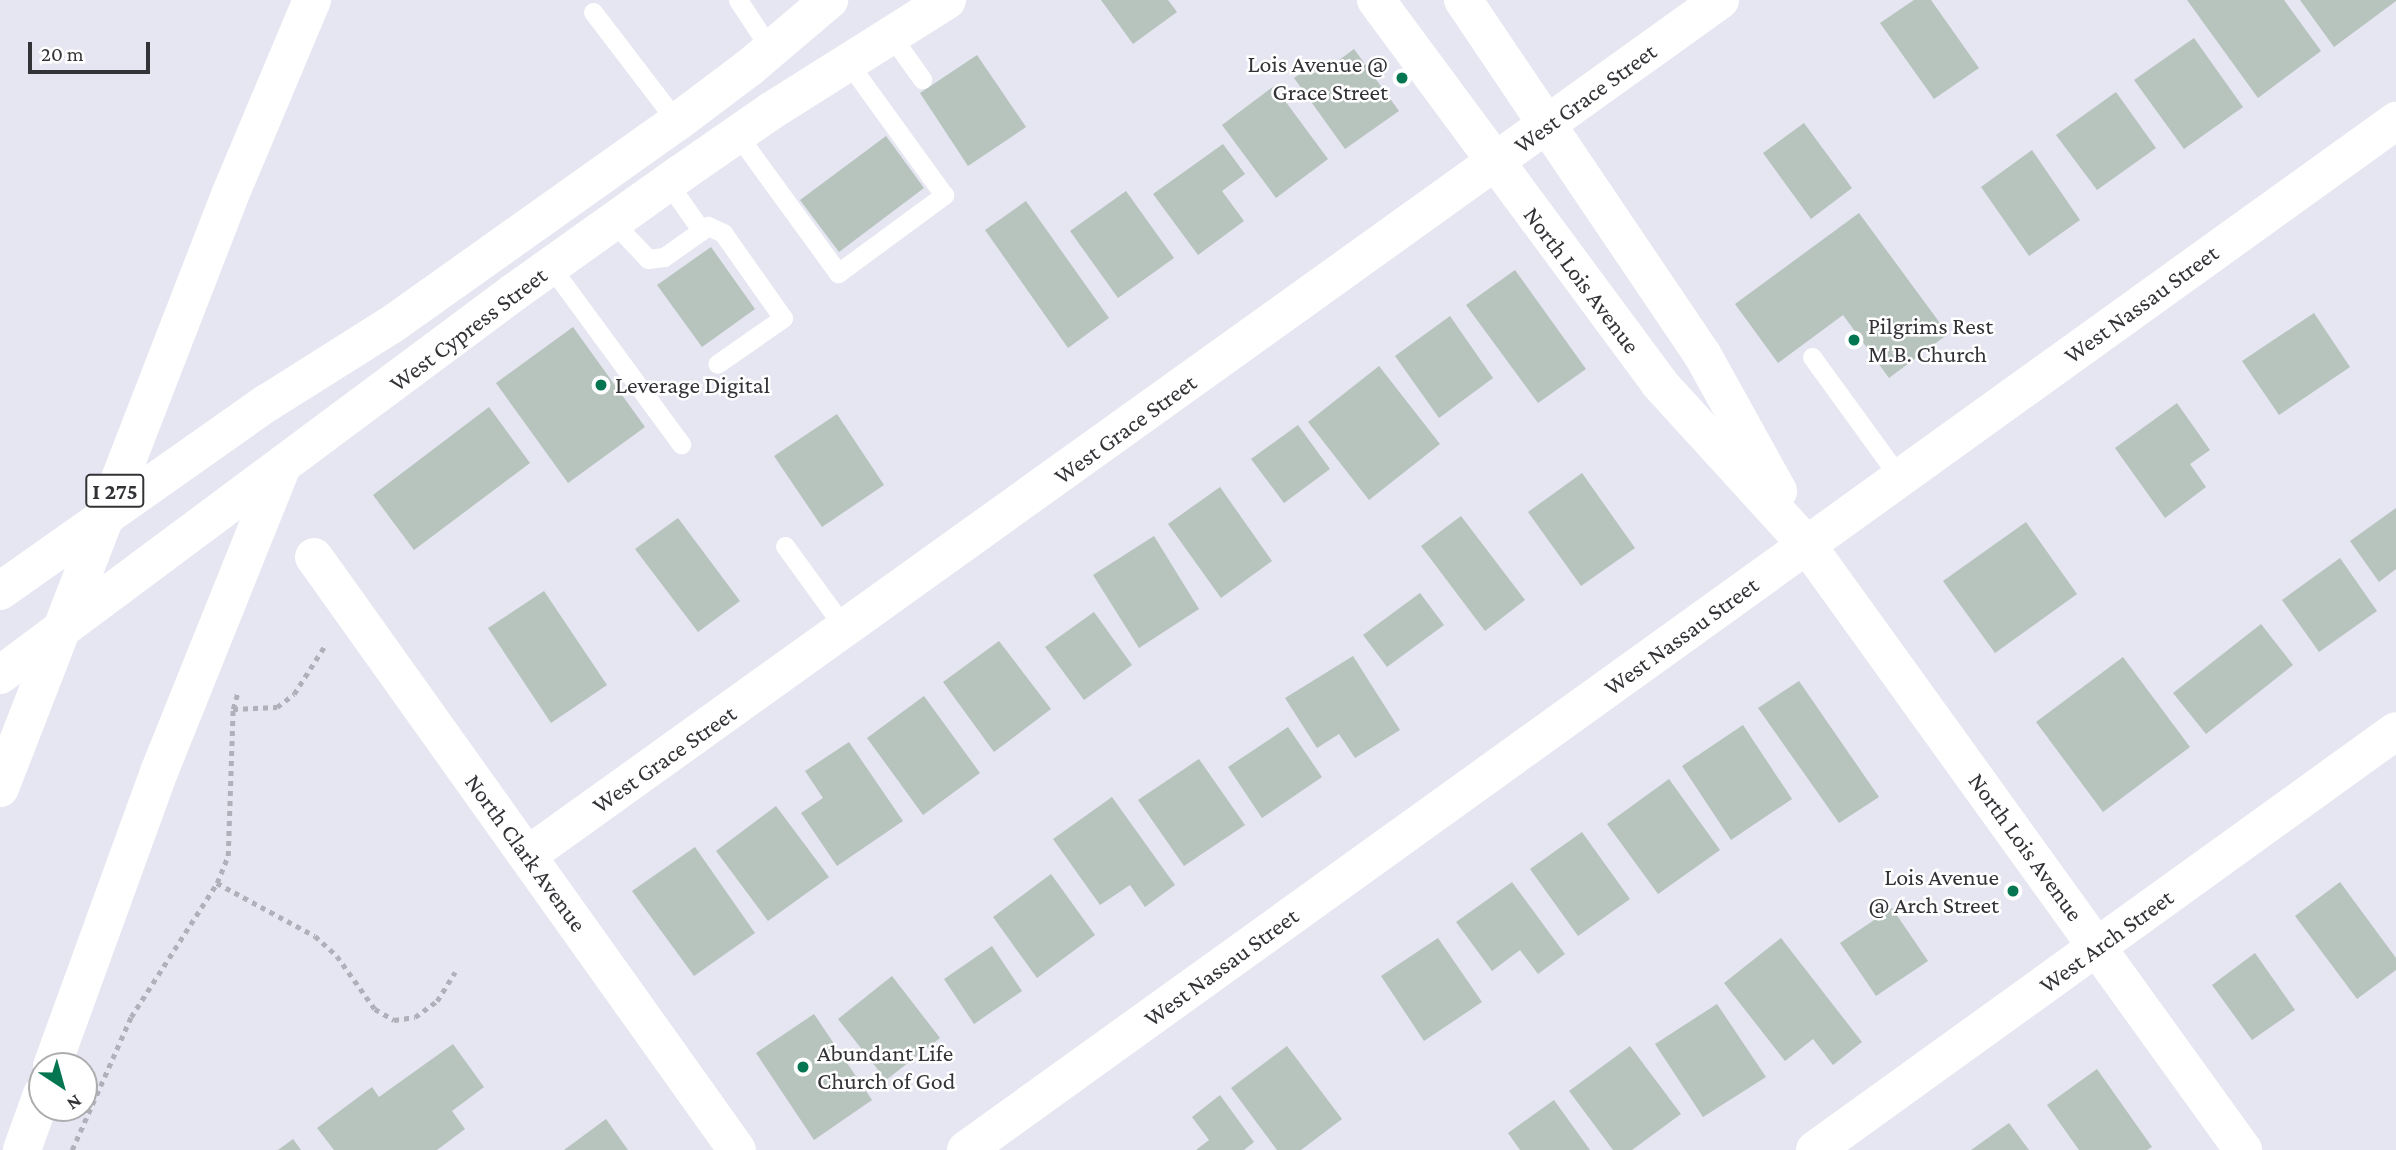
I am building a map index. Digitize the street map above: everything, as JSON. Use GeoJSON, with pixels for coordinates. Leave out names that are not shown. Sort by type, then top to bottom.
{"type":"FeatureCollection","features":[{"type":"Feature","properties":{"kind":"main road","name":"I 275"},"geometry":{"type":"LineString","coordinates":[[0,788],[230,194],[312,0]]}},
{"type":"Feature","properties":{"kind":"main road","name":"West Cypress Street"},"geometry":{"type":"LineString","coordinates":[[0,591],[267,403],[391,325],[677,122],[771,50],[829,0]]}},
{"type":"Feature","properties":{"kind":"main road","name":"West Cypress Street"},"geometry":{"type":"LineString","coordinates":[[0,675],[613,222],[737,134],[947,0]]}},
{"type":"Feature","properties":{"kind":"main road","name":"North Lois Avenue"},"geometry":{"type":"LineString","coordinates":[[1376,0],[1659,383],[1807,545],[2242,1150]]}},
{"type":"Feature","properties":{"kind":"main road","name":"North Lois Avenue"},"geometry":{"type":"LineString","coordinates":[[1463,0],[1549,123],[1702,354],[1807,545]]}},
{"type":"Feature","properties":{"kind":"main road","name":"West Grace Street"},"geometry":{"type":"LineString","coordinates":[[528,855],[846,630],[1720,0]]}},
{"type":"Feature","properties":{"kind":"main road","name":"West Nassau Street"},"geometry":{"type":"LineString","coordinates":[[966,1150],[2396,121]]}},
{"type":"Feature","properties":{"kind":"main road"},"geometry":{"type":"LineString","coordinates":[[57,1052],[159,772],[281,468]]}},
{"type":"Feature","properties":{"kind":"main road","name":"North Clark Avenue"},"geometry":{"type":"LineString","coordinates":[[314,557],[737,1150]]}},
{"type":"Feature","properties":{"kind":"main road","name":"West Arch Street"},"geometry":{"type":"LineString","coordinates":[[1815,1150],[2396,731]]}},
{"type":"Feature","properties":{"kind":"main road"},"geometry":{"type":"LineString","coordinates":[[22,1150],[32,1122]]}},
{"type":"Feature","properties":{"kind":"lane"},"geometry":{"type":"LineString","coordinates":[[738,0],[771,50]]}},
{"type":"Feature","properties":{"kind":"lane"},"geometry":{"type":"LineString","coordinates":[[593,12],[677,122]]}},
{"type":"Feature","properties":{"kind":"lane"},"geometry":{"type":"LineString","coordinates":[[892,37],[922,79]]}},
{"type":"Feature","properties":{"kind":"lane"},"geometry":{"type":"LineString","coordinates":[[737,134],[838,273],[944,195],[849,64]]}},
{"type":"Feature","properties":{"kind":"lane"},"geometry":{"type":"LineString","coordinates":[[668,183],[702,230]]}},
{"type":"Feature","properties":{"kind":"lane"},"geometry":{"type":"LineString","coordinates":[[613,222],[648,259],[664,257],[708,226],[723,233],[783,318],[717,364]]}},
{"type":"Feature","properties":{"kind":"lane"},"geometry":{"type":"LineString","coordinates":[[551,267],[681,444]]}},
{"type":"Feature","properties":{"kind":"lane"},"geometry":{"type":"LineString","coordinates":[[1812,357],[1900,478]]}},
{"type":"Feature","properties":{"kind":"lane"},"geometry":{"type":"LineString","coordinates":[[785,546],[846,630]]}},
{"type":"Feature","properties":{"kind":"path"},"geometry":{"type":"LineString","coordinates":[[233,709],[277,707],[294,694],[321,654],[347,603]]}},
{"type":"Feature","properties":{"kind":"path"},"geometry":{"type":"LineString","coordinates":[[72,1150],[131,1017],[217,883],[228,856],[233,709],[240,684]]}},
{"type":"Feature","properties":{"kind":"path"},"geometry":{"type":"LineString","coordinates":[[217,883],[315,936],[337,956],[374,1009],[394,1020],[415,1017],[437,1001],[455,972]]}},
{"type":"Feature","properties":{"kind":"building"},"geometry":{"type":"Polygon","coordinates":[[[1101,0],[1168,0],[1177,12],[1133,44],[1101,0]]]}},
{"type":"Feature","properties":{"kind":"building"},"geometry":{"type":"Polygon","coordinates":[[[1914,0],[1931,0],[1979,68],[1934,99],[1880,23],[1914,0]]]}},
{"type":"Feature","properties":{"kind":"building"},"geometry":{"type":"Polygon","coordinates":[[[2187,0],[2284,0],[2321,51],[2258,98],[2187,0]]]}},
{"type":"Feature","properties":{"kind":"building"},"geometry":{"type":"Polygon","coordinates":[[[2300,0],[2396,0],[2396,1],[2334,47],[2300,0]]]}},
{"type":"Feature","properties":{"kind":"building"},"geometry":{"type":"Polygon","coordinates":[[[2194,38],[2243,107],[2184,149],[2134,80],[2194,38]]]}},
{"type":"Feature","properties":{"kind":"building"},"geometry":{"type":"Polygon","coordinates":[[[1354,49],[1399,111],[1345,149],[1294,78],[1320,59],[1327,69],[1354,49]]]}},
{"type":"Feature","properties":{"kind":"building"},"geometry":{"type":"Polygon","coordinates":[[[977,55],[1026,127],[968,166],[920,93],[977,55]]]}},
{"type":"Feature","properties":{"kind":"building"},"geometry":{"type":"Polygon","coordinates":[[[1274,86],[1328,159],[1276,198],[1222,125],[1274,86]]]}},
{"type":"Feature","properties":{"kind":"building"},"geometry":{"type":"Polygon","coordinates":[[[2116,92],[2156,148],[2097,190],[2056,135],[2116,92]]]}},
{"type":"Feature","properties":{"kind":"building"},"geometry":{"type":"Polygon","coordinates":[[[1804,123],[1852,188],[1811,219],[1763,153],[1804,123]]]}},
{"type":"Feature","properties":{"kind":"building"},"geometry":{"type":"Polygon","coordinates":[[[886,136],[924,188],[839,252],[800,200],[886,136]]]}},
{"type":"Feature","properties":{"kind":"building"},"geometry":{"type":"Polygon","coordinates":[[[1223,144],[1245,174],[1222,191],[1244,221],[1198,255],[1153,194],[1223,144]]]}},
{"type":"Feature","properties":{"kind":"building"},"geometry":{"type":"Polygon","coordinates":[[[2032,150],[2080,220],[2029,256],[1981,187],[2032,150]]]}},
{"type":"Feature","properties":{"kind":"building"},"geometry":{"type":"Polygon","coordinates":[[[1126,191],[1174,258],[1118,298],[1070,231],[1126,191]]]}},
{"type":"Feature","properties":{"kind":"building"},"geometry":{"type":"Polygon","coordinates":[[[1026,201],[1109,318],[1068,348],[985,230],[1026,201]]]}},
{"type":"Feature","properties":{"kind":"building"},"geometry":{"type":"Polygon","coordinates":[[[1859,213],[1948,334],[1889,378],[1843,315],[1778,363],[1735,304],[1859,213]]]}},
{"type":"Feature","properties":{"kind":"building"},"geometry":{"type":"Polygon","coordinates":[[[711,247],[755,309],[702,347],[657,285],[711,247]]]}},
{"type":"Feature","properties":{"kind":"building"},"geometry":{"type":"Polygon","coordinates":[[[1515,270],[1586,369],[1538,403],[1466,305],[1515,270]]]}},
{"type":"Feature","properties":{"kind":"building"},"geometry":{"type":"Polygon","coordinates":[[[2314,313],[2350,367],[2279,415],[2242,361],[2314,313]]]}},
{"type":"Feature","properties":{"kind":"building"},"geometry":{"type":"Polygon","coordinates":[[[1450,316],[1493,378],[1439,418],[1395,356],[1450,316]]]}},
{"type":"Feature","properties":{"kind":"building"},"geometry":{"type":"Polygon","coordinates":[[[573,327],[645,427],[568,483],[496,383],[573,327]]]}},
{"type":"Feature","properties":{"kind":"building"},"geometry":{"type":"Polygon","coordinates":[[[1379,366],[1440,444],[1369,500],[1308,422],[1379,366]]]}},
{"type":"Feature","properties":{"kind":"building"},"geometry":{"type":"Polygon","coordinates":[[[2177,403],[2210,450],[2190,464],[2206,487],[2165,518],[2115,448],[2177,403]]]}},
{"type":"Feature","properties":{"kind":"building"},"geometry":{"type":"Polygon","coordinates":[[[489,407],[530,463],[414,550],[373,495],[489,407]]]}},
{"type":"Feature","properties":{"kind":"building"},"geometry":{"type":"Polygon","coordinates":[[[837,414],[884,485],[822,527],[774,456],[837,414]]]}},
{"type":"Feature","properties":{"kind":"building"},"geometry":{"type":"Polygon","coordinates":[[[1298,425],[1330,469],[1284,503],[1251,459],[1298,425]]]}},
{"type":"Feature","properties":{"kind":"building"},"geometry":{"type":"Polygon","coordinates":[[[1582,473],[1635,548],[1581,586],[1528,512],[1582,473]]]}},
{"type":"Feature","properties":{"kind":"building"},"geometry":{"type":"Polygon","coordinates":[[[1220,487],[1272,561],[1221,598],[1168,524],[1220,487]]]}},
{"type":"Feature","properties":{"kind":"building"},"geometry":{"type":"Polygon","coordinates":[[[2396,508],[2396,569],[2379,582],[2350,541],[2396,508]]]}},
{"type":"Feature","properties":{"kind":"building"},"geometry":{"type":"Polygon","coordinates":[[[1461,516],[1525,600],[1485,631],[1421,546],[1461,516]]]}},
{"type":"Feature","properties":{"kind":"building"},"geometry":{"type":"Polygon","coordinates":[[[678,518],[740,601],[698,632],[635,549],[678,518]]]}},
{"type":"Feature","properties":{"kind":"building"},"geometry":{"type":"Polygon","coordinates":[[[2026,522],[2077,594],[1995,653],[1943,581],[2026,522]]]}},
{"type":"Feature","properties":{"kind":"building"},"geometry":{"type":"Polygon","coordinates":[[[1154,536],[1199,609],[1139,648],[1093,575],[1154,536]]]}},
{"type":"Feature","properties":{"kind":"building"},"geometry":{"type":"Polygon","coordinates":[[[2340,558],[2377,611],[2319,652],[2282,600],[2340,558]]]}},
{"type":"Feature","properties":{"kind":"building"},"geometry":{"type":"Polygon","coordinates":[[[544,591],[607,685],[551,723],[488,628],[544,591]]]}},
{"type":"Feature","properties":{"kind":"building"},"geometry":{"type":"Polygon","coordinates":[[[1420,593],[1444,625],[1387,667],[1363,635],[1420,593]]]}},
{"type":"Feature","properties":{"kind":"building"},"geometry":{"type":"Polygon","coordinates":[[[1094,612],[1132,665],[1084,700],[1045,647],[1094,612]]]}},
{"type":"Feature","properties":{"kind":"building"},"geometry":{"type":"Polygon","coordinates":[[[2261,624],[2293,665],[2206,734],[2173,693],[2261,624]]]}},
{"type":"Feature","properties":{"kind":"building"},"geometry":{"type":"Polygon","coordinates":[[[999,641],[1051,709],[994,752],[943,682],[999,641]]]}},
{"type":"Feature","properties":{"kind":"building"},"geometry":{"type":"Polygon","coordinates":[[[1353,656],[1400,730],[1355,758],[1339,734],[1317,748],[1285,698],[1353,656]]]}},
{"type":"Feature","properties":{"kind":"building"},"geometry":{"type":"Polygon","coordinates":[[[2123,657],[2190,747],[2103,812],[2036,722],[2123,657]]]}},
{"type":"Feature","properties":{"kind":"building"},"geometry":{"type":"Polygon","coordinates":[[[1799,681],[1879,797],[1839,823],[1758,708],[1799,681]]]}},
{"type":"Feature","properties":{"kind":"building"},"geometry":{"type":"Polygon","coordinates":[[[924,696],[980,773],[923,815],[867,738],[924,696]]]}},
{"type":"Feature","properties":{"kind":"building"},"geometry":{"type":"Polygon","coordinates":[[[1743,725],[1792,799],[1731,840],[1682,766],[1743,725]]]}},
{"type":"Feature","properties":{"kind":"building"},"geometry":{"type":"Polygon","coordinates":[[[1288,727],[1322,777],[1262,818],[1228,767],[1288,727]]]}},
{"type":"Feature","properties":{"kind":"building"},"geometry":{"type":"Polygon","coordinates":[[[849,742],[903,821],[837,866],[801,813],[823,798],[805,771],[849,742]]]}},
{"type":"Feature","properties":{"kind":"building"},"geometry":{"type":"Polygon","coordinates":[[[1199,759],[1245,825],[1184,866],[1138,800],[1199,759]]]}},
{"type":"Feature","properties":{"kind":"building"},"geometry":{"type":"Polygon","coordinates":[[[1669,779],[1720,850],[1658,894],[1607,824],[1669,779]]]}},
{"type":"Feature","properties":{"kind":"building"},"geometry":{"type":"Polygon","coordinates":[[[1112,797],[1175,885],[1145,907],[1130,885],[1100,905],[1053,839],[1112,797]]]}},
{"type":"Feature","properties":{"kind":"building"},"geometry":{"type":"Polygon","coordinates":[[[776,806],[829,877],[768,921],[716,851],[776,806]]]}},
{"type":"Feature","properties":{"kind":"building"},"geometry":{"type":"Polygon","coordinates":[[[1582,832],[1630,899],[1578,936],[1530,869],[1582,832]]]}},
{"type":"Feature","properties":{"kind":"building"},"geometry":{"type":"Polygon","coordinates":[[[695,847],[755,933],[694,976],[632,891],[695,847]]]}},
{"type":"Feature","properties":{"kind":"building"},"geometry":{"type":"Polygon","coordinates":[[[1051,874],[1095,935],[1037,978],[993,917],[1051,874]]]}},
{"type":"Feature","properties":{"kind":"building"},"geometry":{"type":"Polygon","coordinates":[[[1512,882],[1565,954],[1538,974],[1520,950],[1492,971],[1456,922],[1512,882]]]}},
{"type":"Feature","properties":{"kind":"building"},"geometry":{"type":"Polygon","coordinates":[[[2340,882],[2396,958],[2396,970],[2357,999],[2295,916],[2340,882]]]}},
{"type":"Feature","properties":{"kind":"building"},"geometry":{"type":"Polygon","coordinates":[[[1892,908],[1928,961],[1876,996],[1840,943],[1892,908]]]}},
{"type":"Feature","properties":{"kind":"building"},"geometry":{"type":"Polygon","coordinates":[[[1438,938],[1482,1002],[1424,1041],[1381,976],[1438,938]]]}},
{"type":"Feature","properties":{"kind":"building"},"geometry":{"type":"Polygon","coordinates":[[[1781,938],[1862,1042],[1833,1065],[1813,1039],[1785,1061],[1724,983],[1781,938]]]}},
{"type":"Feature","properties":{"kind":"building"},"geometry":{"type":"Polygon","coordinates":[[[992,946],[1022,991],[974,1024],[944,979],[992,946]]]}},
{"type":"Feature","properties":{"kind":"building"},"geometry":{"type":"Polygon","coordinates":[[[2255,953],[2295,1010],[2252,1040],[2212,985],[2255,953]]]}},
{"type":"Feature","properties":{"kind":"building"},"geometry":{"type":"Polygon","coordinates":[[[892,976],[940,1038],[886,1080],[838,1019],[892,976]]]}},
{"type":"Feature","properties":{"kind":"building"},"geometry":{"type":"Polygon","coordinates":[[[1717,1004],[1766,1077],[1703,1117],[1655,1044],[1717,1004]]]}},
{"type":"Feature","properties":{"kind":"building"},"geometry":{"type":"Polygon","coordinates":[[[814,1014],[872,1100],[814,1140],[756,1053],[814,1014]]]}},
{"type":"Feature","properties":{"kind":"building"},"geometry":{"type":"Polygon","coordinates":[[[453,1044],[484,1087],[452,1111],[465,1129],[437,1150],[334,1150],[317,1128],[372,1087],[379,1097],[453,1044]]]}},
{"type":"Feature","properties":{"kind":"building"},"geometry":{"type":"Polygon","coordinates":[[[1287,1046],[1342,1119],[1301,1150],[1277,1150],[1231,1088],[1287,1046]]]}},
{"type":"Feature","properties":{"kind":"building"},"geometry":{"type":"Polygon","coordinates":[[[1630,1046],[1681,1114],[1632,1150],[1613,1150],[1569,1091],[1630,1046]]]}},
{"type":"Feature","properties":{"kind":"building"},"geometry":{"type":"Polygon","coordinates":[[[2097,1069],[2152,1147],[2147,1150],[2079,1150],[2047,1105],[2097,1069]]]}},
{"type":"Feature","properties":{"kind":"building"},"geometry":{"type":"Polygon","coordinates":[[[1220,1095],[1254,1142],[1244,1150],[1196,1150],[1209,1140],[1192,1117],[1220,1095]]]}},
{"type":"Feature","properties":{"kind":"building"},"geometry":{"type":"Polygon","coordinates":[[[1554,1100],[1590,1150],[1520,1150],[1508,1133],[1554,1100]]]}},
{"type":"Feature","properties":{"kind":"building"},"geometry":{"type":"Polygon","coordinates":[[[606,1119],[628,1150],[564,1150],[606,1119]]]}},
{"type":"Feature","properties":{"kind":"building"},"geometry":{"type":"Polygon","coordinates":[[[2009,1123],[2029,1150],[1971,1150],[2009,1123]]]}},
{"type":"Feature","properties":{"kind":"building"},"geometry":{"type":"Polygon","coordinates":[[[293,1139],[301,1150],[278,1150],[293,1139]]]}},
{"type":"Feature","properties":{"kind":"place","name":"Lois Avenue @ Grace Street"},"geometry":{"type":"Point","coordinates":[1402,78]}},
{"type":"Feature","properties":{"kind":"place","name":"Pilgrims Rest M.B. Church"},"geometry":{"type":"Point","coordinates":[1854,340]}},
{"type":"Feature","properties":{"kind":"place","name":"Leverage Digital"},"geometry":{"type":"Point","coordinates":[601,385]}},
{"type":"Feature","properties":{"kind":"place","name":"Lois Avenue @ Arch Street"},"geometry":{"type":"Point","coordinates":[2013,891]}},
{"type":"Feature","properties":{"kind":"place","name":"Abundant Life Church of God"},"geometry":{"type":"Point","coordinates":[803,1067]}}]}
